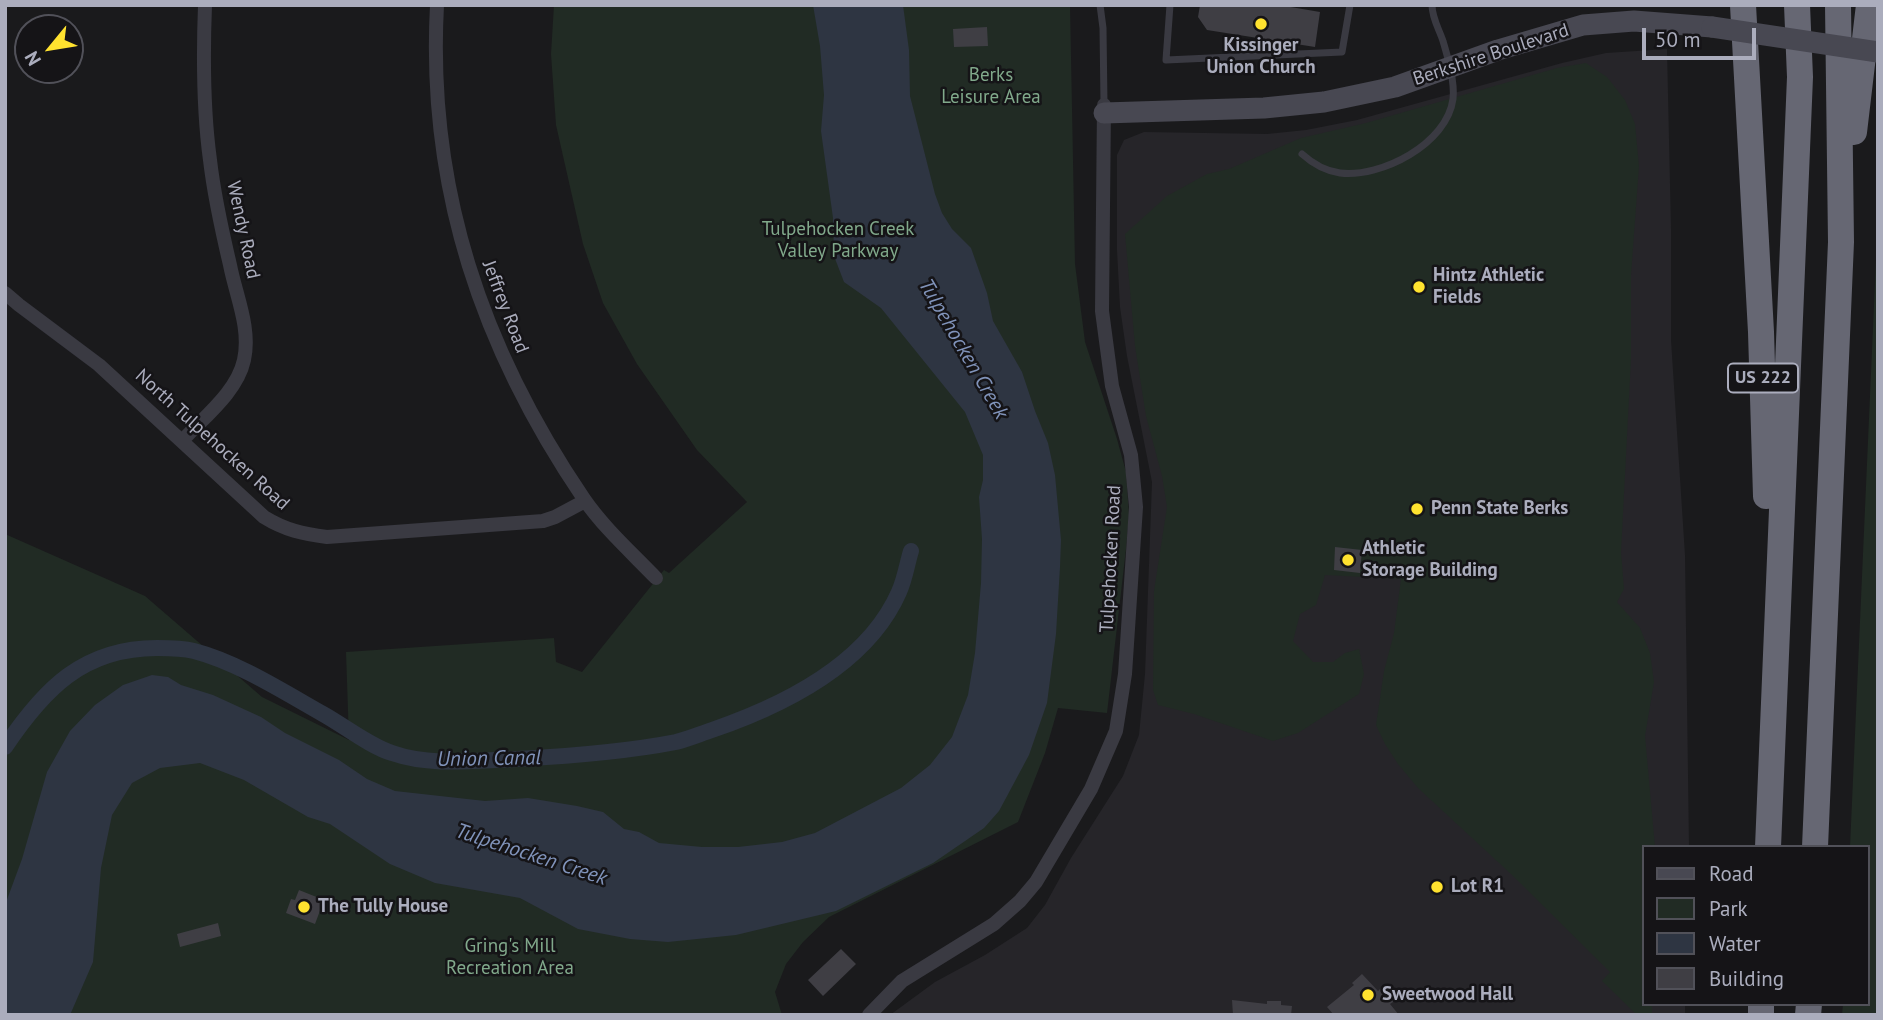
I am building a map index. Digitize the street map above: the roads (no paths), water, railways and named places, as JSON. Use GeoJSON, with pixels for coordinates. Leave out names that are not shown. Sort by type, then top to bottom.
{"type":"FeatureCollection","features":[{"type":"Feature","properties":{"kind":"highway","name":"US 222"},"geometry":{"type":"LineString","coordinates":[[1743,5],[1765,416],[1772,750],[1768,845]]}},
{"type":"Feature","properties":{"kind":"highway"},"geometry":{"type":"LineString","coordinates":[[1772,750],[1800,77],[1797,5]]}},
{"type":"Feature","properties":{"kind":"highway"},"geometry":{"type":"LineString","coordinates":[[1815,845],[1840,242],[1838,5]]}},
{"type":"Feature","properties":{"kind":"highway"},"geometry":{"type":"LineString","coordinates":[[1840,242],[1869,5]]}},
{"type":"Feature","properties":{"kind":"street","name":"Wendy Road"},"geometry":{"type":"LineString","coordinates":[[183,440],[229,391],[244,361],[246,339],[210,161],[204,76],[205,5]]}},
{"type":"Feature","properties":{"kind":"street","name":"Jeffrey Road"},"geometry":{"type":"LineString","coordinates":[[437,5],[437,93],[443,152],[463,251],[473,283],[505,364],[585,501],[656,578]]}},
{"type":"Feature","properties":{"kind":"street","name":"Berkshire Boulevard"},"geometry":{"type":"LineString","coordinates":[[1104,108],[1264,108],[1324,102],[1395,87],[1498,50],[1583,25],[1634,21],[1712,27],[1878,51]]}},
{"type":"Feature","properties":{"kind":"street","name":"Tulpehocken Road"},"geometry":{"type":"LineString","coordinates":[[869,1015],[902,981],[984,931],[1020,901],[1036,882],[1091,789],[1116,731],[1125,674],[1136,507],[1130,455],[1112,386],[1102,311],[1104,108]]}},
{"type":"Feature","properties":{"kind":"street","name":"North Tulpehocken Road"},"geometry":{"type":"LineString","coordinates":[[5,293],[99,365],[264,517],[280,527],[302,534],[327,537],[542,521],[585,501]]}},
{"type":"Feature","properties":{"kind":"lane","name":"Tulpehocken Road"},"geometry":{"type":"LineString","coordinates":[[1100,5],[1103,28],[1104,108]]}},
{"type":"Feature","properties":{"kind":"lane"},"geometry":{"type":"LineString","coordinates":[[1170,5],[1166,60],[1342,52],[1350,5]]}},
{"type":"Feature","properties":{"kind":"lane"},"geometry":{"type":"LineString","coordinates":[[1302,154],[1324,169],[1342,173],[1363,172],[1400,160],[1420,149],[1437,133],[1448,116],[1453,98],[1449,68],[1432,5]]}},
{"type":"Feature","properties":{"kind":"water","name":"Tulpehocken Creek"},"geometry":{"type":"Polygon","coordinates":[[[813,5],[903,5],[909,50],[910,96],[935,194],[952,229],[971,248],[987,293],[993,321],[1022,372],[1048,443],[1055,475],[1061,540],[1056,634],[1047,703],[1029,755],[999,811],[984,828],[933,863],[836,911],[736,935],[668,942],[630,939],[578,929],[520,898],[435,883],[390,864],[330,824],[308,817],[244,780],[200,763],[160,768],[132,783],[112,815],[101,868],[93,962],[70,1015],[5,1015],[5,905],[22,859],[47,772],[70,731],[95,705],[123,685],[152,675],[168,677],[181,685],[213,695],[261,717],[285,733],[339,760],[367,779],[395,791],[485,801],[528,798],[577,806],[603,812],[624,829],[639,832],[659,843],[738,847],[782,842],[815,833],[901,788],[930,765],[952,737],[968,695],[975,653],[981,583],[979,497],[983,480],[983,455],[965,412],[881,308],[844,282],[834,256],[833,218],[821,131],[824,95],[820,46],[813,5]]]}},
{"type":"Feature","properties":{"kind":"waterway","name":"Union Canal"},"geometry":{"type":"LineString","coordinates":[[5,747],[35,707],[68,676],[108,655],[157,648],[189,650],[227,662],[276,687],[375,746],[423,760],[455,762],[518,759],[598,753],[676,742],[766,709],[820,679],[844,661],[866,641],[885,618],[901,587],[911,551]]}},
{"type":"Feature","properties":{"kind":"place","name":"Kissinger Union Church"},"geometry":{"type":"Point","coordinates":[1261,24]}},
{"type":"Feature","properties":{"kind":"place","name":"Hintz Athletic Fields"},"geometry":{"type":"Point","coordinates":[1419,287]}},
{"type":"Feature","properties":{"kind":"place","name":"Penn State Berks"},"geometry":{"type":"Point","coordinates":[1417,509]}},
{"type":"Feature","properties":{"kind":"place","name":"Athletic Storage Building"},"geometry":{"type":"Point","coordinates":[1348,560]}},
{"type":"Feature","properties":{"kind":"place","name":"Lot R1"},"geometry":{"type":"Point","coordinates":[1437,887]}},
{"type":"Feature","properties":{"kind":"place","name":"The Tully House"},"geometry":{"type":"Point","coordinates":[304,907]}},
{"type":"Feature","properties":{"kind":"place","name":"Sweetwood Hall"},"geometry":{"type":"Point","coordinates":[1368,995]}},
{"type":"Feature","properties":{"kind":"park label","name":"Berks Leisure Area"},"geometry":{"type":"Point","coordinates":[991,87]}},
{"type":"Feature","properties":{"kind":"park label","name":"Tulpehocken Creek Valley Parkway"},"geometry":{"type":"Point","coordinates":[838,241]}},
{"type":"Feature","properties":{"kind":"park label","name":"Gring's Mill Recreation Area"},"geometry":{"type":"Point","coordinates":[510,958]}}]}
